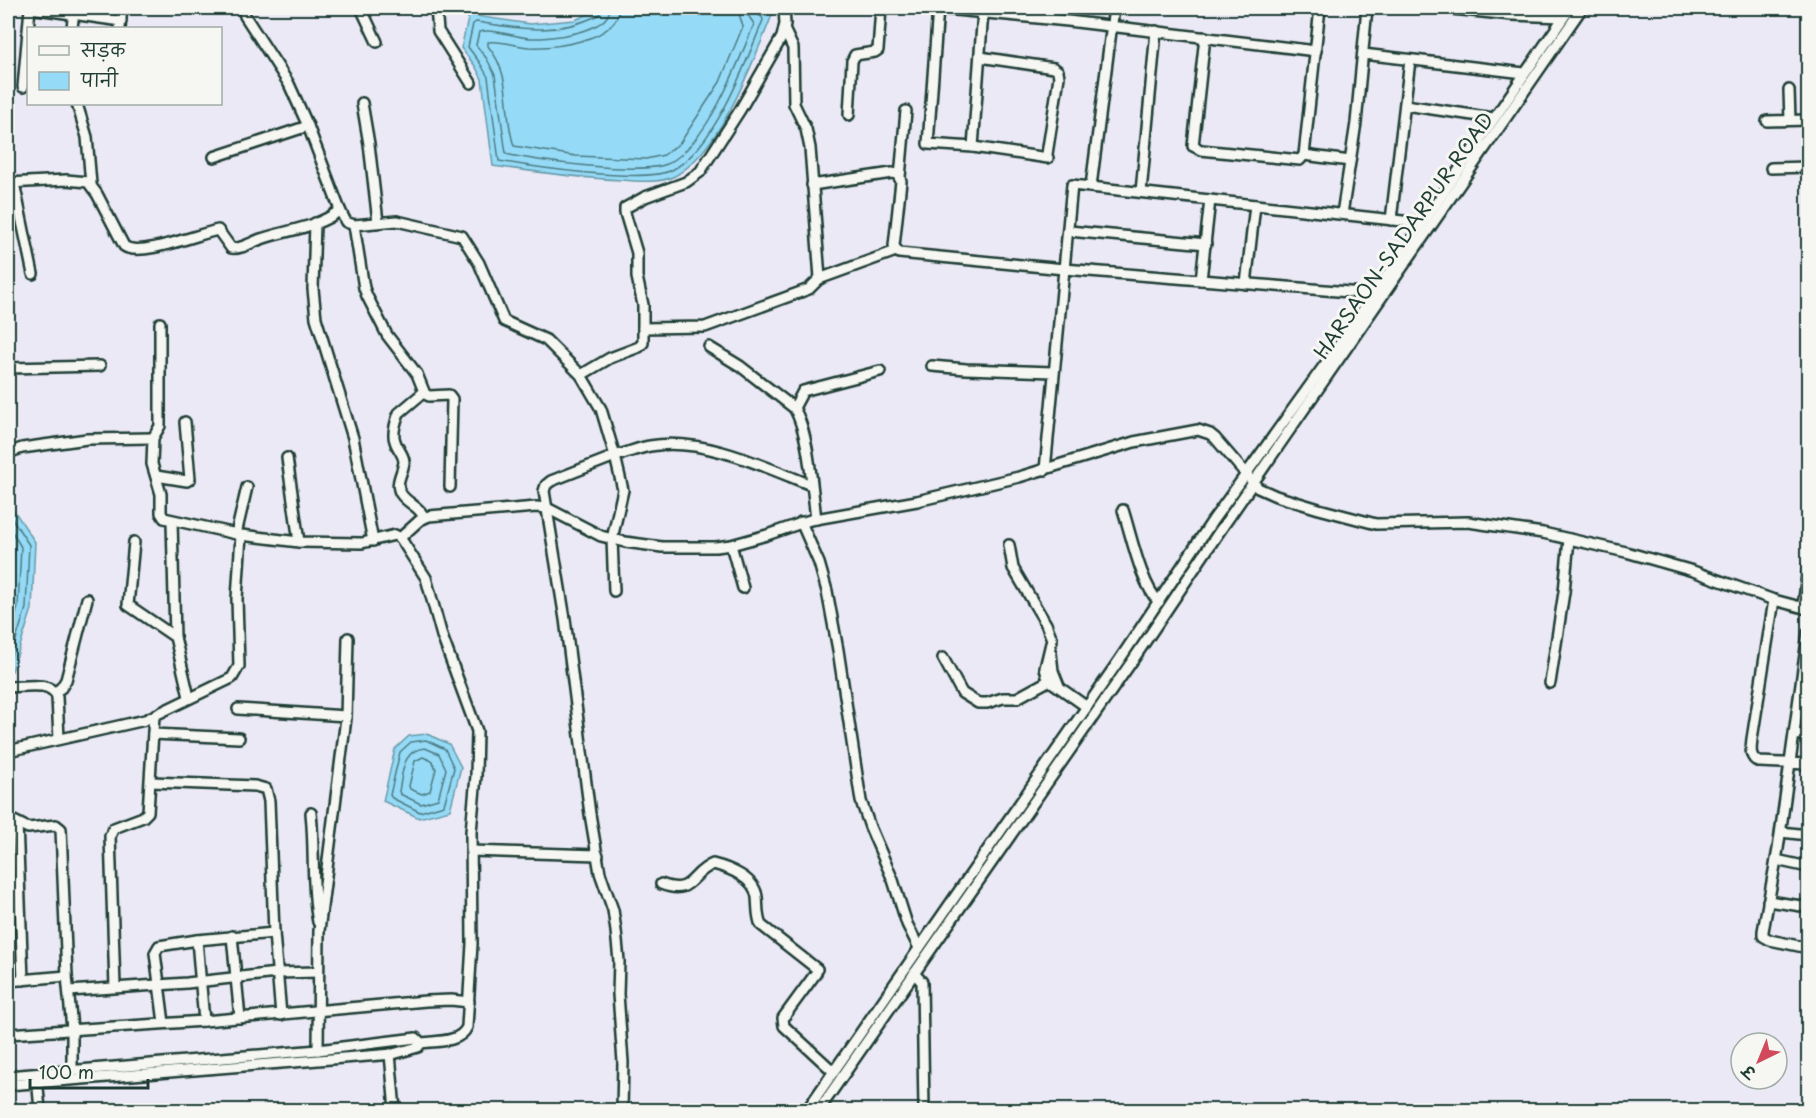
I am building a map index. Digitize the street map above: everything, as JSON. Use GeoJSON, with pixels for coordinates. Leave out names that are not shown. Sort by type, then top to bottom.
{"type":"FeatureCollection","features":[{"type":"Feature","properties":{"kind":"street"},"geometry":{"type":"LineString","coordinates":[[29,27],[30,8],[74,10],[120,25],[122,8]]}},
{"type":"Feature","properties":{"kind":"street"},"geometry":{"type":"LineString","coordinates":[[243,8],[245,16],[284,75],[308,126],[346,222],[354,225],[408,222],[462,236],[479,263],[504,321],[546,340],[581,375],[601,409],[623,490],[612,539],[614,591]]}},
{"type":"Feature","properties":{"kind":"street"},"geometry":{"type":"LineString","coordinates":[[361,8],[377,42]]}},
{"type":"Feature","properties":{"kind":"street"},"geometry":{"type":"LineString","coordinates":[[436,8],[438,31],[471,83]]}},
{"type":"Feature","properties":{"kind":"street"},"geometry":{"type":"LineString","coordinates":[[581,375],[610,358],[642,346],[644,340],[643,305],[637,277],[637,253],[624,210],[627,206],[645,197],[686,182],[700,172],[777,47],[784,29],[784,8]]}},
{"type":"Feature","properties":{"kind":"street"},"geometry":{"type":"LineString","coordinates":[[849,115],[852,61],[855,55],[878,50],[881,8]]}},
{"type":"Feature","properties":{"kind":"street"},"geometry":{"type":"LineString","coordinates":[[980,57],[1054,68],[1058,71],[1048,156],[928,144],[936,8],[983,11],[1316,51]]}},
{"type":"Feature","properties":{"kind":"street"},"geometry":{"type":"LineString","coordinates":[[1091,186],[1114,8]]}},
{"type":"Feature","properties":{"kind":"street"},"geometry":{"type":"LineString","coordinates":[[1205,37],[1193,146],[1201,150],[1302,159],[1320,8]]}},
{"type":"Feature","properties":{"kind":"street"},"geometry":{"type":"LineString","coordinates":[[1342,214],[1367,8]]}},
{"type":"Feature","properties":{"kind":"street"},"geometry":{"type":"LineString","coordinates":[[1442,8],[1563,17]]}},
{"type":"Feature","properties":{"kind":"street","name":"HARSAON-SADARPUR ROAD"},"geometry":{"type":"LineString","coordinates":[[807,1110],[1087,707],[1245,474],[1374,294],[1570,8]]}},
{"type":"Feature","properties":{"kind":"street","name":"HARSAON-SADARPUR ROAD"},"geometry":{"type":"LineString","coordinates":[[819,1110],[1582,8]]}},
{"type":"Feature","properties":{"kind":"street"},"geometry":{"type":"LineString","coordinates":[[72,27],[74,10]]}},
{"type":"Feature","properties":{"kind":"street"},"geometry":{"type":"LineString","coordinates":[[972,147],[983,11]]}},
{"type":"Feature","properties":{"kind":"street"},"geometry":{"type":"LineString","coordinates":[[784,29],[793,48],[794,104],[806,129],[810,148],[819,279]]}},
{"type":"Feature","properties":{"kind":"street"},"geometry":{"type":"LineString","coordinates":[[1141,192],[1156,31]]}},
{"type":"Feature","properties":{"kind":"street"},"geometry":{"type":"LineString","coordinates":[[1363,54],[1524,73]]}},
{"type":"Feature","properties":{"kind":"street"},"geometry":{"type":"LineString","coordinates":[[23,87],[27,57]]}},
{"type":"Feature","properties":{"kind":"street"},"geometry":{"type":"LineString","coordinates":[[1391,220],[1410,60]]}},
{"type":"Feature","properties":{"kind":"street"},"geometry":{"type":"LineString","coordinates":[[1789,90],[1790,120]]}},
{"type":"Feature","properties":{"kind":"street"},"geometry":{"type":"LineString","coordinates":[[362,104],[378,222]]}},
{"type":"Feature","properties":{"kind":"street"},"geometry":{"type":"LineString","coordinates":[[77,105],[87,137],[91,184],[123,246],[131,250],[162,246],[218,231],[231,249],[236,249],[263,238],[315,223],[340,210]]}},
{"type":"Feature","properties":{"kind":"street"},"geometry":{"type":"LineString","coordinates":[[1405,105],[1493,118]]}},
{"type":"Feature","properties":{"kind":"street"},"geometry":{"type":"LineString","coordinates":[[896,251],[894,246],[906,111]]}},
{"type":"Feature","properties":{"kind":"street"},"geometry":{"type":"LineString","coordinates":[[1767,121],[1809,120]]}},
{"type":"Feature","properties":{"kind":"street"},"geometry":{"type":"LineString","coordinates":[[214,157],[308,126]]}},
{"type":"Feature","properties":{"kind":"street"},"geometry":{"type":"LineString","coordinates":[[1304,155],[1350,161]]}},
{"type":"Feature","properties":{"kind":"street"},"geometry":{"type":"LineString","coordinates":[[1771,168],[1809,167]]}},
{"type":"Feature","properties":{"kind":"street"},"geometry":{"type":"LineString","coordinates":[[812,185],[892,173],[900,177]]}},
{"type":"Feature","properties":{"kind":"street"},"geometry":{"type":"LineString","coordinates":[[33,274],[11,183],[82,180],[91,184]]}},
{"type":"Feature","properties":{"kind":"street"},"geometry":{"type":"LineString","coordinates":[[1045,470],[1053,372],[1069,231],[1071,187],[1074,185],[1421,223]]}},
{"type":"Feature","properties":{"kind":"street"},"geometry":{"type":"LineString","coordinates":[[1201,280],[1210,200]]}},
{"type":"Feature","properties":{"kind":"street"},"geometry":{"type":"LineString","coordinates":[[1246,284],[1255,205]]}},
{"type":"Feature","properties":{"kind":"street"},"geometry":{"type":"LineString","coordinates":[[315,223],[313,289],[316,318],[353,438],[373,541]]}},
{"type":"Feature","properties":{"kind":"street"},"geometry":{"type":"LineString","coordinates":[[354,225],[364,288],[387,335],[417,374],[424,392],[429,396],[448,395],[452,399],[450,488]]}},
{"type":"Feature","properties":{"kind":"street"},"geometry":{"type":"LineString","coordinates":[[1069,231],[1206,244]]}},
{"type":"Feature","properties":{"kind":"street"},"geometry":{"type":"LineString","coordinates":[[643,328],[705,327],[809,289],[819,279],[896,251],[1064,269],[1374,294]]}},
{"type":"Feature","properties":{"kind":"street"},"geometry":{"type":"LineString","coordinates":[[8,1085],[72,1071],[200,1059],[390,1054],[418,1047],[421,1043],[453,1038],[461,1035],[467,1027],[472,944],[471,851],[477,731],[442,636],[426,578],[400,538],[395,535],[373,541],[348,543],[299,542],[239,534],[172,521],[162,516],[161,494],[152,464],[153,438],[160,426],[160,323]]}},
{"type":"Feature","properties":{"kind":"street"},"geometry":{"type":"LineString","coordinates":[[709,347],[740,366],[794,408],[805,444],[816,519]]}},
{"type":"Feature","properties":{"kind":"street"},"geometry":{"type":"LineString","coordinates":[[8,368],[100,366]]}},
{"type":"Feature","properties":{"kind":"street"},"geometry":{"type":"LineString","coordinates":[[932,366],[1053,372]]}},
{"type":"Feature","properties":{"kind":"street"},"geometry":{"type":"LineString","coordinates":[[794,408],[803,391],[880,370]]}},
{"type":"Feature","properties":{"kind":"street"},"geometry":{"type":"LineString","coordinates":[[424,392],[399,413],[394,440],[405,459],[398,481],[399,492],[411,504],[420,508],[424,517]]}},
{"type":"Feature","properties":{"kind":"street"},"geometry":{"type":"LineString","coordinates":[[156,476],[187,481],[190,479],[185,422]]}},
{"type":"Feature","properties":{"kind":"street"},"geometry":{"type":"LineString","coordinates":[[400,538],[424,517],[536,507],[547,508],[612,539],[662,547],[707,547],[731,544],[801,522],[917,501],[1045,470],[1134,442],[1198,430],[1215,438],[1253,483],[1265,492],[1376,524],[1468,522],[1498,525],[1569,539],[1693,571],[1806,609],[1809,566]]}},
{"type":"Feature","properties":{"kind":"street"},"geometry":{"type":"LineString","coordinates":[[8,453],[22,448],[101,438],[153,438]]}},
{"type":"Feature","properties":{"kind":"street"},"geometry":{"type":"LineString","coordinates":[[622,1110],[623,1062],[618,994],[618,948],[613,910],[604,886],[590,814],[564,609],[544,491],[548,482],[615,456],[652,445],[707,449],[742,459],[811,485]]}},
{"type":"Feature","properties":{"kind":"street"},"geometry":{"type":"LineString","coordinates":[[287,458],[299,542]]}},
{"type":"Feature","properties":{"kind":"street"},"geometry":{"type":"LineString","coordinates":[[8,751],[154,716],[226,681],[238,670],[239,534],[246,487]]}},
{"type":"Feature","properties":{"kind":"street"},"geometry":{"type":"LineString","coordinates":[[1123,510],[1146,582],[1152,595],[1159,602]]}},
{"type":"Feature","properties":{"kind":"street"},"geometry":{"type":"LineString","coordinates":[[172,521],[175,637],[189,697]]}},
{"type":"Feature","properties":{"kind":"street"},"geometry":{"type":"LineString","coordinates":[[801,522],[819,563],[827,591],[863,807],[893,880],[907,924],[919,948]]}},
{"type":"Feature","properties":{"kind":"street"},"geometry":{"type":"LineString","coordinates":[[1550,682],[1564,592],[1569,539]]}},
{"type":"Feature","properties":{"kind":"street"},"geometry":{"type":"LineString","coordinates":[[134,542],[128,604],[175,637]]}},
{"type":"Feature","properties":{"kind":"street"},"geometry":{"type":"LineString","coordinates":[[731,544],[743,588]]}},
{"type":"Feature","properties":{"kind":"street"},"geometry":{"type":"LineString","coordinates":[[1009,544],[1013,568],[1050,632],[1053,643],[1045,668],[1050,680],[1087,707]]}},
{"type":"Feature","properties":{"kind":"street"},"geometry":{"type":"LineString","coordinates":[[55,692],[66,680],[87,599]]}},
{"type":"Feature","properties":{"kind":"street"},"geometry":{"type":"LineString","coordinates":[[1774,600],[1752,739],[1752,755],[1753,759],[1760,762],[1809,765]]}},
{"type":"Feature","properties":{"kind":"street"},"geometry":{"type":"LineString","coordinates":[[1809,633],[1804,694],[1795,734],[1763,936],[1770,940],[1809,948]]}},
{"type":"Feature","properties":{"kind":"street"},"geometry":{"type":"LineString","coordinates":[[318,1050],[319,931],[346,716],[348,638]]}},
{"type":"Feature","properties":{"kind":"street"},"geometry":{"type":"LineString","coordinates":[[1050,649],[1060,688]]}},
{"type":"Feature","properties":{"kind":"street"},"geometry":{"type":"LineString","coordinates":[[943,658],[963,693],[978,703],[1017,698],[1050,680]]}},
{"type":"Feature","properties":{"kind":"street"},"geometry":{"type":"LineString","coordinates":[[8,687],[46,687],[55,692],[59,739]]}},
{"type":"Feature","properties":{"kind":"street"},"geometry":{"type":"LineString","coordinates":[[238,710],[346,716]]}},
{"type":"Feature","properties":{"kind":"street"},"geometry":{"type":"LineString","coordinates":[[115,987],[110,833],[114,828],[146,815],[151,783],[154,716]]}},
{"type":"Feature","properties":{"kind":"street"},"geometry":{"type":"LineString","coordinates":[[153,734],[239,738]]}},
{"type":"Feature","properties":{"kind":"street"},"geometry":{"type":"LineString","coordinates":[[1795,734],[1809,736]]}},
{"type":"Feature","properties":{"kind":"street"},"geometry":{"type":"LineString","coordinates":[[151,783],[255,786],[266,789],[269,801],[274,933],[281,1014]]}},
{"type":"Feature","properties":{"kind":"street"},"geometry":{"type":"LineString","coordinates":[[311,813],[314,847],[313,894],[319,931]]}},
{"type":"Feature","properties":{"kind":"street"},"geometry":{"type":"LineString","coordinates":[[23,980],[12,821],[28,828],[56,825],[61,829],[67,976],[72,1029],[72,1071]]}},
{"type":"Feature","properties":{"kind":"street"},"geometry":{"type":"LineString","coordinates":[[1781,832],[1809,835]]}},
{"type":"Feature","properties":{"kind":"street"},"geometry":{"type":"LineString","coordinates":[[471,851],[598,855]]}},
{"type":"Feature","properties":{"kind":"street"},"geometry":{"type":"LineString","coordinates":[[1776,860],[1809,867]]}},
{"type":"Feature","properties":{"kind":"street"},"geometry":{"type":"LineString","coordinates":[[661,884],[675,889],[682,888],[713,864],[753,884],[761,926],[817,969],[783,1018],[784,1026],[834,1072]]}},
{"type":"Feature","properties":{"kind":"street"},"geometry":{"type":"LineString","coordinates":[[1768,901],[1809,907]]}},
{"type":"Feature","properties":{"kind":"street"},"geometry":{"type":"LineString","coordinates":[[164,1023],[156,949],[162,944],[274,933]]}},
{"type":"Feature","properties":{"kind":"street"},"geometry":{"type":"LineString","coordinates":[[232,936],[240,1018]]}},
{"type":"Feature","properties":{"kind":"street"},"geometry":{"type":"LineString","coordinates":[[197,939],[204,1021]]}},
{"type":"Feature","properties":{"kind":"street"},"geometry":{"type":"LineString","coordinates":[[903,971],[913,975],[921,982],[924,1110]]}},
{"type":"Feature","properties":{"kind":"street"},"geometry":{"type":"LineString","coordinates":[[69,991],[318,972]]}},
{"type":"Feature","properties":{"kind":"street"},"geometry":{"type":"LineString","coordinates":[[8,981],[67,976]]}},
{"type":"Feature","properties":{"kind":"street"},"geometry":{"type":"LineString","coordinates":[[8,1034],[204,1021],[435,1000],[469,1002]]}},
{"type":"Feature","properties":{"kind":"street"},"geometry":{"type":"LineString","coordinates":[[8,1076],[38,1078],[201,1070],[305,1056],[318,1050],[416,1038],[421,1043]]}},
{"type":"Feature","properties":{"kind":"street"},"geometry":{"type":"LineString","coordinates":[[390,1054],[395,1110]]}},
{"type":"Feature","properties":{"kind":"street"},"geometry":{"type":"LineString","coordinates":[[200,1059],[201,1070]]}},
{"type":"Feature","properties":{"kind":"street"},"geometry":{"type":"LineString","coordinates":[[38,1078],[40,1110]]}},
{"type":"Feature","properties":{"kind":"water"},"geometry":{"type":"Polygon","coordinates":[[[602,8],[747,8],[773,13],[746,79],[721,125],[692,163],[675,176],[655,181],[634,181],[493,166],[482,79],[461,48],[469,15],[530,24],[575,20],[602,8]]]}},
{"type":"Feature","properties":{"kind":"water"},"geometry":{"type":"Polygon","coordinates":[[[8,507],[15,512],[35,542],[32,609],[12,671],[8,671],[8,507]]]}},
{"type":"Feature","properties":{"kind":"water"},"geometry":{"type":"Polygon","coordinates":[[[427,734],[449,744],[461,767],[450,810],[419,818],[383,801],[395,749],[409,736],[427,734]]]}}]}
